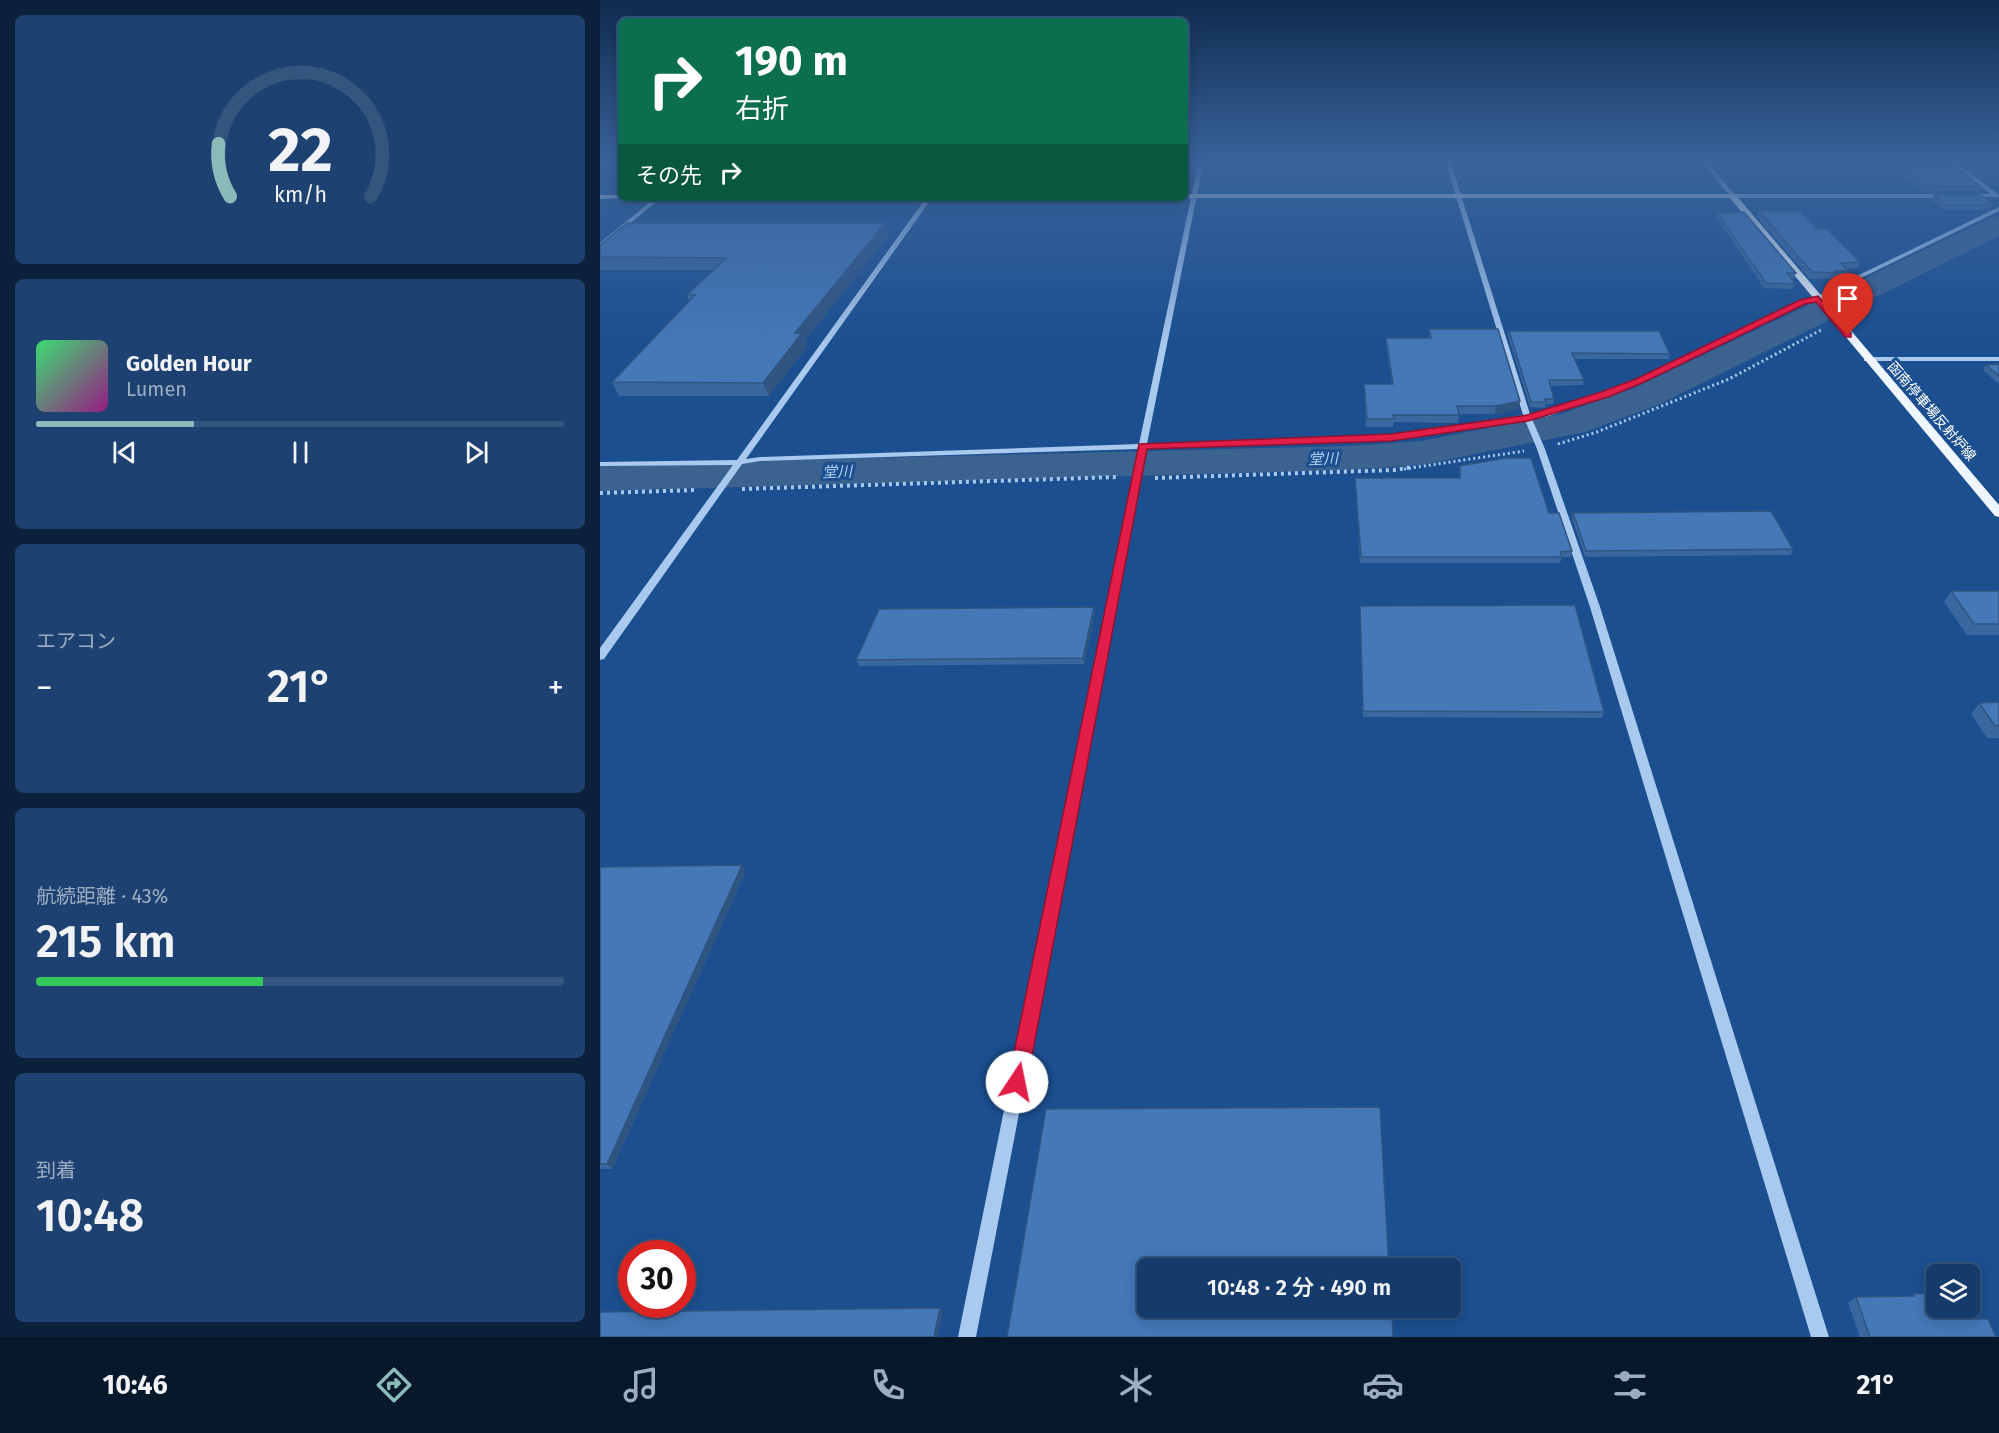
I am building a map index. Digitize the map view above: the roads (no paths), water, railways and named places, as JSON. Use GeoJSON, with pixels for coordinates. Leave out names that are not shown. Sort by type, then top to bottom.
{"type":"FeatureCollection","features":[{"type":"Feature","properties":{"kind":"main road","name":"函南停車場反射炉線"},"geometry":{"type":"LineString","coordinates":[[1754,222],[1999,513]]}},
{"type":"Feature","properties":{"kind":"street"},"geometry":{"type":"LineString","coordinates":[[600,246],[629,222]]}},
{"type":"Feature","properties":{"kind":"street"},"geometry":{"type":"LineString","coordinates":[[600,656],[912,222]]}},
{"type":"Feature","properties":{"kind":"street"},"geometry":{"type":"LineString","coordinates":[[967,1337],[1190,222]]}},
{"type":"Feature","properties":{"kind":"street"},"geometry":{"type":"LineString","coordinates":[[1466,222],[1530,420],[1598,618],[1820,1337]]}},
{"type":"Feature","properties":{"kind":"street"},"geometry":{"type":"LineString","coordinates":[[600,464],[740,462],[760,459],[1143,448],[1391,437],[1530,420],[1630,384],[1803,302],[1818,299],[1971,222]]}},
{"type":"Feature","properties":{"kind":"street"},"geometry":{"type":"LineString","coordinates":[[1867,359],[1999,359]]}},
{"type":"Feature","properties":{"kind":"waterway","name":"堂川"},"geometry":{"type":"LineString","coordinates":[[600,478],[1345,458],[1421,453],[1465,446],[1571,424],[1647,396],[1999,225]]}}]}
